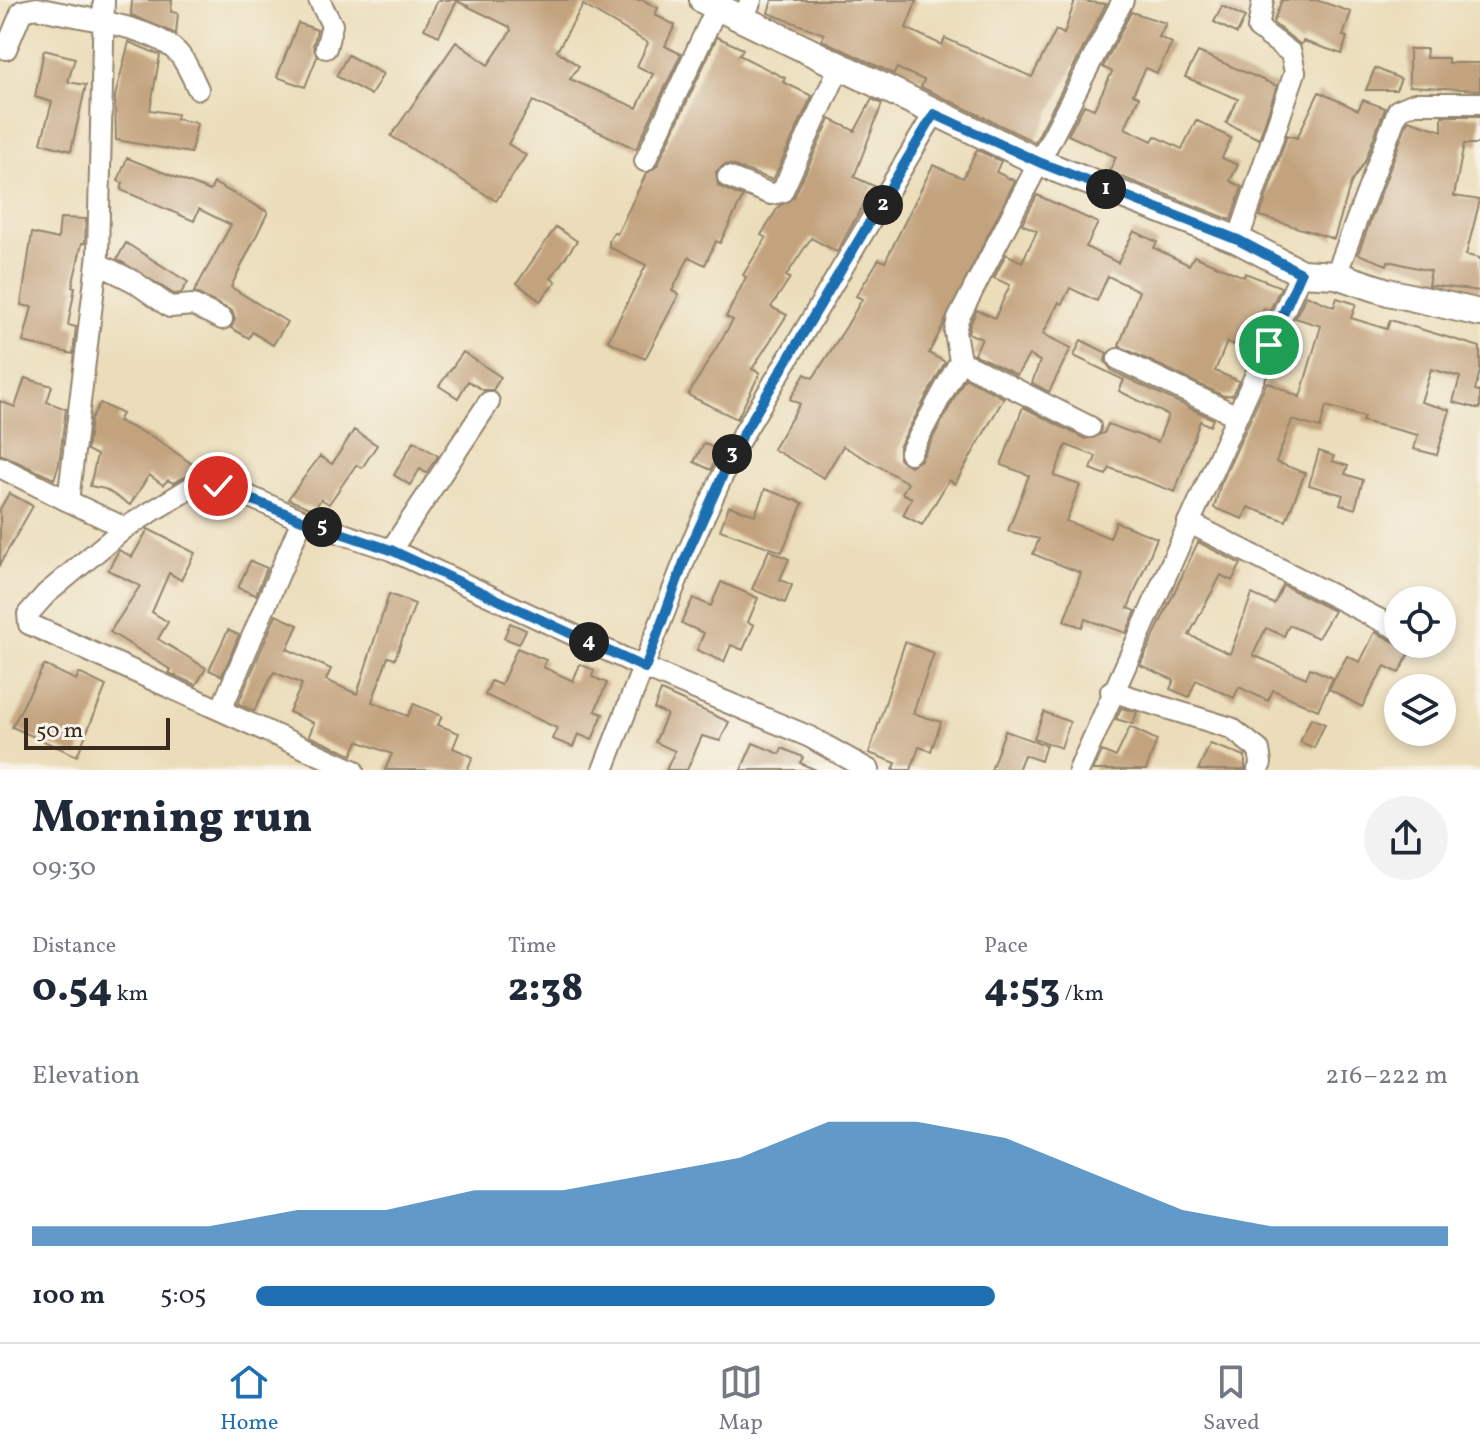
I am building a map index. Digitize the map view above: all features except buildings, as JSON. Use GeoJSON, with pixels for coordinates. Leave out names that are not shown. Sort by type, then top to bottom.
{"type":"FeatureCollection","features":[{"type":"Feature","properties":{"kind":"main road"},"geometry":{"type":"LineString","coordinates":[[710,4],[747,10],[839,68],[934,114],[1041,163],[1238,240],[1301,273],[1336,275],[1388,292],[1480,313]]}},
{"type":"Feature","properties":{"kind":"street"},"geometry":{"type":"LineString","coordinates":[[68,501],[97,263],[104,0]]}},
{"type":"Feature","properties":{"kind":"street"},"geometry":{"type":"LineString","coordinates":[[319,0],[332,25],[326,48]]}},
{"type":"Feature","properties":{"kind":"street"},"geometry":{"type":"LineString","coordinates":[[910,453],[960,361],[956,323],[1123,0]]}},
{"type":"Feature","properties":{"kind":"street"},"geometry":{"type":"LineString","coordinates":[[1238,240],[1295,72],[1291,53],[1258,28],[1263,0]]}},
{"type":"Feature","properties":{"kind":"street"},"geometry":{"type":"LineString","coordinates":[[645,161],[710,4]]}},
{"type":"Feature","properties":{"kind":"street"},"geometry":{"type":"LineString","coordinates":[[6,49],[18,18],[27,9],[103,23],[170,45],[179,53],[198,89]]}},
{"type":"Feature","properties":{"kind":"street"},"geometry":{"type":"LineString","coordinates":[[728,177],[771,194],[782,192],[839,68]]}},
{"type":"Feature","properties":{"kind":"street"},"geometry":{"type":"LineString","coordinates":[[1336,275],[1398,110],[1415,103],[1480,103]]}},
{"type":"Feature","properties":{"kind":"street"},"geometry":{"type":"LineString","coordinates":[[603,770],[687,554],[736,446],[934,114]]}},
{"type":"Feature","properties":{"kind":"street"},"geometry":{"type":"LineString","coordinates":[[97,263],[133,281],[170,307],[193,305],[222,319]]}},
{"type":"Feature","properties":{"kind":"street"},"geometry":{"type":"LineString","coordinates":[[1079,770],[1111,691],[1301,273]]}},
{"type":"Feature","properties":{"kind":"street"},"geometry":{"type":"LineString","coordinates":[[1118,359],[1237,416]]}},
{"type":"Feature","properties":{"kind":"street"},"geometry":{"type":"LineString","coordinates":[[960,361],[1090,427]]}},
{"type":"Feature","properties":{"kind":"street"},"geometry":{"type":"LineString","coordinates":[[391,550],[489,402]]}},
{"type":"Feature","properties":{"kind":"street"},"geometry":{"type":"LineString","coordinates":[[0,467],[125,528]]}},
{"type":"Feature","properties":{"kind":"street"},"geometry":{"type":"LineString","coordinates":[[353,770],[29,624],[28,614],[46,594],[125,528],[190,488],[202,485],[237,491],[302,520],[391,550],[645,668],[810,737],[869,770]]}},
{"type":"Feature","properties":{"kind":"street"},"geometry":{"type":"LineString","coordinates":[[221,710],[302,520]]}},
{"type":"Feature","properties":{"kind":"street"},"geometry":{"type":"LineString","coordinates":[[1188,522],[1384,622]]}},
{"type":"Feature","properties":{"kind":"street"},"geometry":{"type":"LineString","coordinates":[[1111,691],[1231,728],[1259,750],[1261,763],[1258,770]]}},
{"type":"Feature","properties":{"kind":"route"},"geometry":{"type":"LineString","coordinates":[[218,486],[237,491],[302,520],[391,550],[645,668],[687,554],[736,446],[867,232],[934,114],[1041,163],[1238,240],[1301,273],[1269,345]]}}]}
